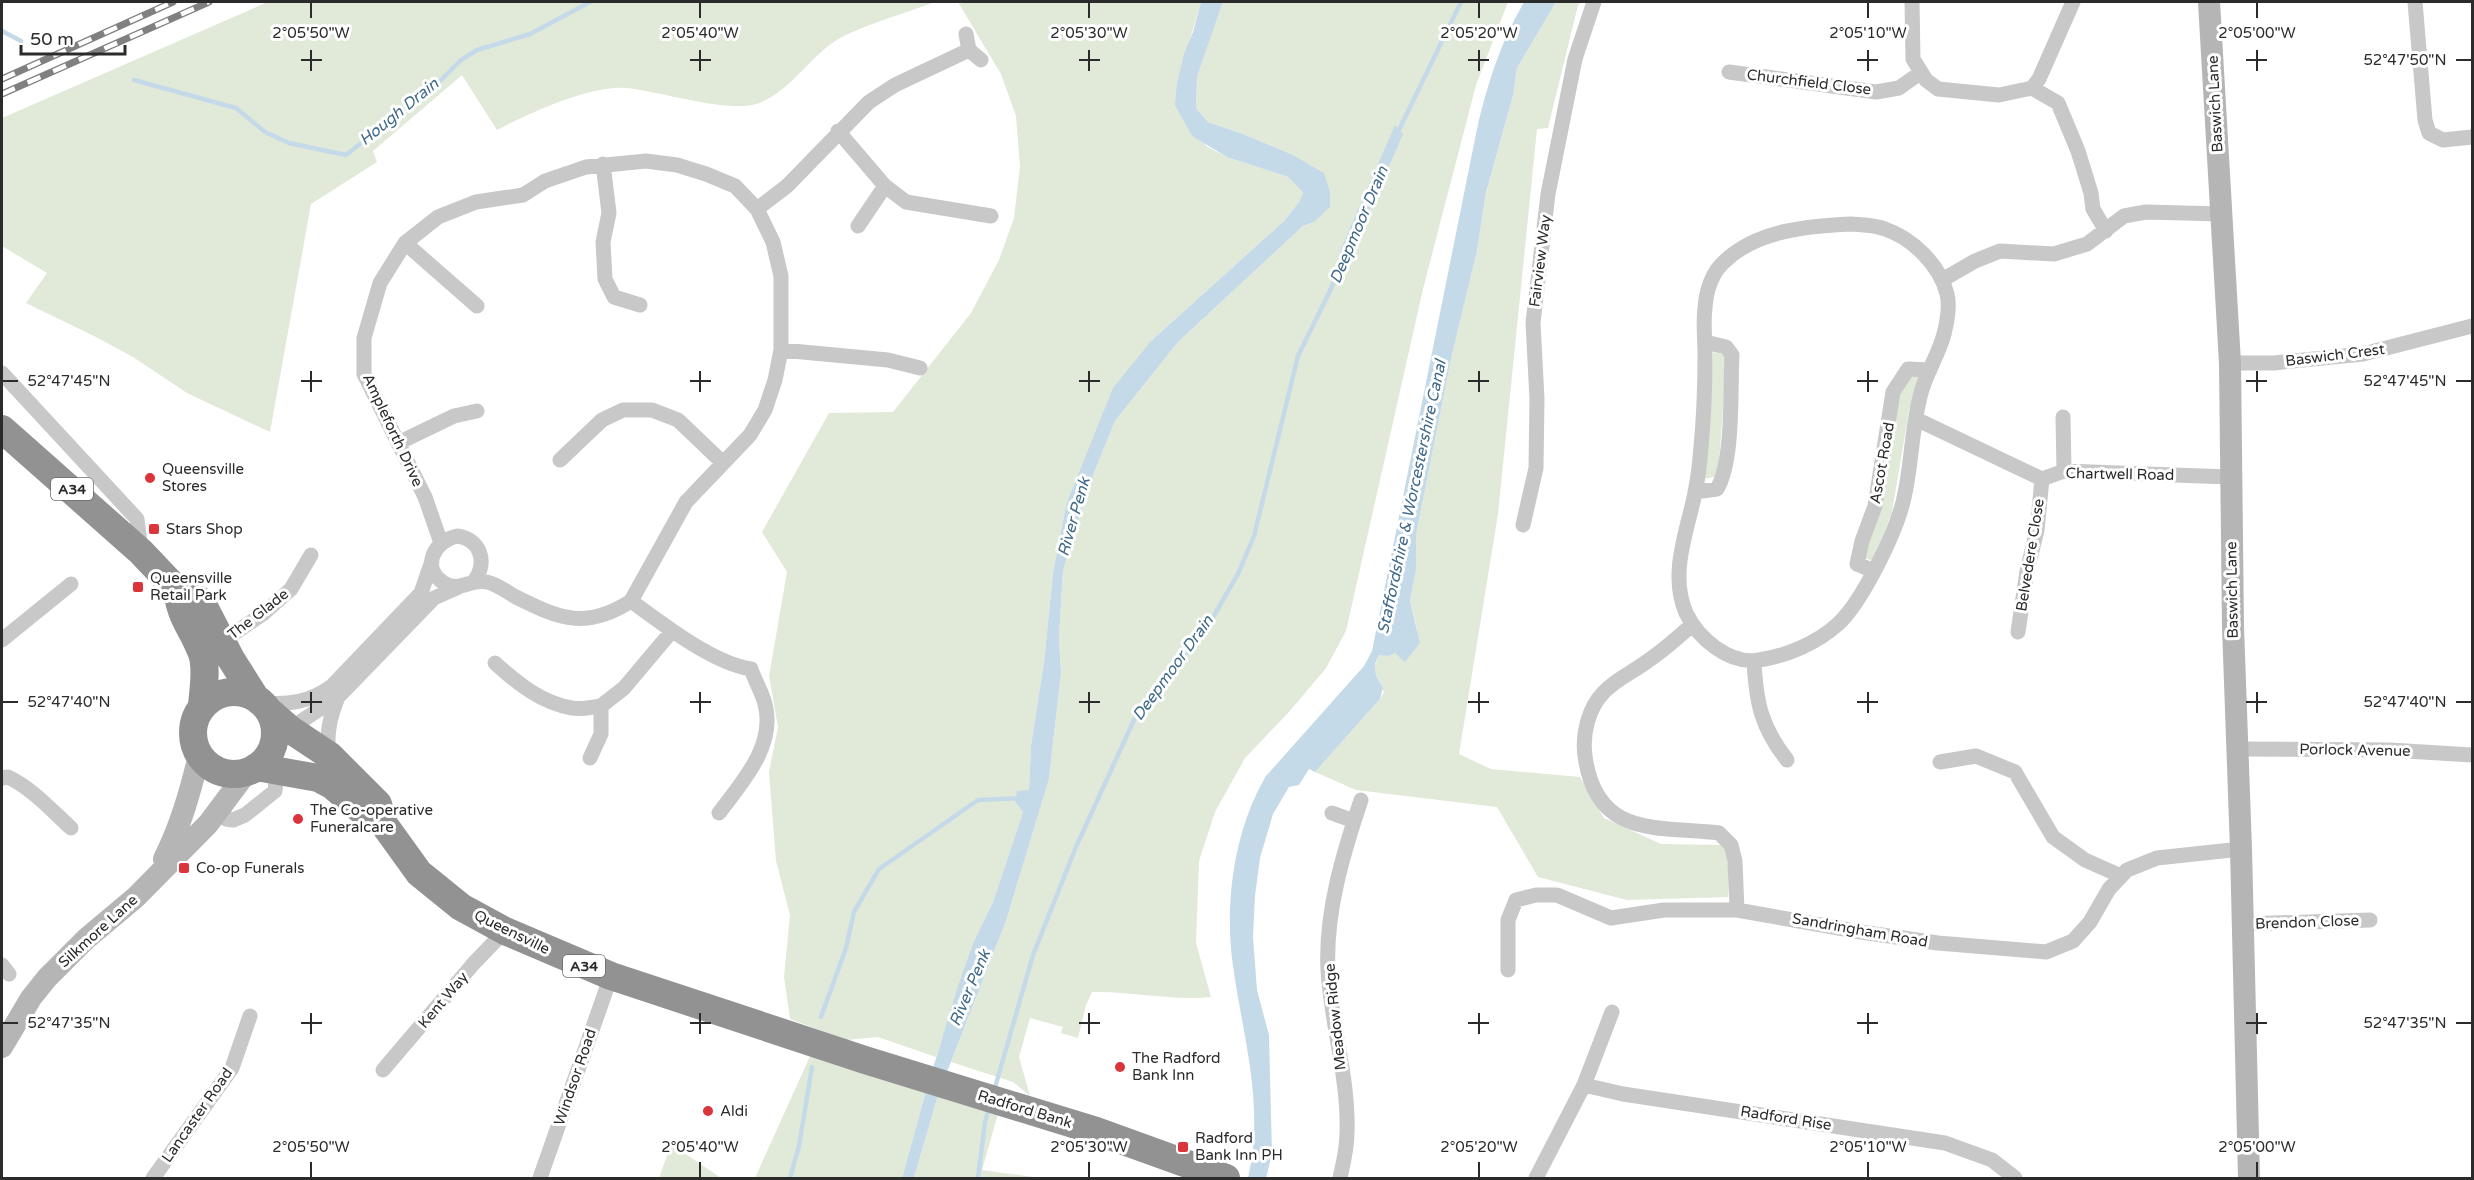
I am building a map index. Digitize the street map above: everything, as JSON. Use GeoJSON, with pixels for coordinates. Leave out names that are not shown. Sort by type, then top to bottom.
{"type":"FeatureCollection","features":[{"type":"Feature","properties":{"kind":"highway","name":"A34"},"geometry":{"type":"LineString","coordinates":[[2,429],[141,552],[177,590],[201,600],[262,704],[291,730],[330,756]]}},
{"type":"Feature","properties":{"kind":"highway","name":"A34"},"geometry":{"type":"LineString","coordinates":[[177,590],[180,611],[202,653],[204,683],[202,706]]}},
{"type":"Feature","properties":{"kind":"highway"},"geometry":{"type":"LineString","coordinates":[[225,692],[237,692],[262,704],[275,728],[260,765],[238,774],[220,772],[205,763],[199,756],[193,738],[194,720],[202,706],[214,696],[225,692]]}},
{"type":"Feature","properties":{"kind":"highway","name":"Queensville"},"geometry":{"type":"LineString","coordinates":[[330,756],[378,804],[383,823],[419,873],[460,907],[505,932],[611,976],[823,1046]]}},
{"type":"Feature","properties":{"kind":"highway","name":"A34"},"geometry":{"type":"LineString","coordinates":[[260,765],[318,778],[333,786],[363,812],[383,823]]}},
{"type":"Feature","properties":{"kind":"highway","name":"Radford Bank"},"geometry":{"type":"LineString","coordinates":[[823,1046],[1129,1142],[1221,1177]]}},
{"type":"Feature","properties":{"kind":"street","name":"Fairview Way"},"geometry":{"type":"LineString","coordinates":[[1523,525],[1536,468],[1537,399],[1533,323],[1548,194],[1575,59],[1593,2]]}},
{"type":"Feature","properties":{"kind":"street"},"geometry":{"type":"LineString","coordinates":[[1912,2],[1914,59],[1920,73],[1938,89],[1999,95],[2032,88],[2039,79],[2073,2]]}},
{"type":"Feature","properties":{"kind":"street","name":"Baswich Lane"},"geometry":{"type":"LineString","coordinates":[[2209,2],[2230,363],[2230,477],[2249,1179]]}},
{"type":"Feature","properties":{"kind":"street"},"geometry":{"type":"LineString","coordinates":[[2415,2],[2425,120],[2429,133],[2443,140],[2472,137]]}},
{"type":"Feature","properties":{"kind":"street"},"geometry":{"type":"LineString","coordinates":[[757,209],[787,186],[838,131],[878,96],[975,55],[966,34]]}},
{"type":"Feature","properties":{"kind":"street","name":"Churchfield Close"},"geometry":{"type":"LineString","coordinates":[[1729,72],[1876,92],[1899,88],[1920,73]]}},
{"type":"Feature","properties":{"kind":"street"},"geometry":{"type":"LineString","coordinates":[[2032,88],[2058,103],[2078,151],[2091,193],[2093,209],[2106,231]]}},
{"type":"Feature","properties":{"kind":"street"},"geometry":{"type":"LineString","coordinates":[[838,131],[885,186],[906,202],[993,216]]}},
{"type":"Feature","properties":{"kind":"street","name":"Ampleforth Drive"},"geometry":{"type":"LineString","coordinates":[[441,543],[436,524],[364,375],[364,338],[380,283],[405,243],[438,217],[476,202],[523,195],[545,181],[586,167],[646,161],[677,165],[735,186],[757,209],[773,242],[781,276],[781,350],[775,381],[765,410],[750,435],[686,502],[631,601]]}},
{"type":"Feature","properties":{"kind":"street"},"geometry":{"type":"LineString","coordinates":[[603,164],[609,213],[603,242],[605,279],[614,297],[640,305]]}},
{"type":"Feature","properties":{"kind":"street"},"geometry":{"type":"LineString","coordinates":[[858,226],[885,186]]}},
{"type":"Feature","properties":{"kind":"street"},"geometry":{"type":"LineString","coordinates":[[1942,280],[1975,261],[2000,251],[2054,254],[2087,244],[2124,216],[2146,212],[2221,214]]}},
{"type":"Feature","properties":{"kind":"street","name":"Ascot Road"},"geometry":{"type":"LineString","coordinates":[[1851,224],[1884,228],[1909,240],[1927,258],[1942,280],[1948,297],[1945,333],[1921,392],[1903,502],[1896,525],[1874,571],[1839,623],[1814,642],[1772,658],[1754,661],[1739,658],[1713,647],[1692,626],[1684,607],[1679,578],[1680,550],[1695,492],[1705,390],[1705,342],[1705,308],[1709,284],[1724,261],[1751,243],[1779,232],[1817,225],[1851,224]]}},
{"type":"Feature","properties":{"kind":"street"},"geometry":{"type":"LineString","coordinates":[[405,243],[477,306]]}},
{"type":"Feature","properties":{"kind":"street","name":"Baswich Crest"},"geometry":{"type":"LineString","coordinates":[[2230,363],[2274,363],[2363,354],[2472,326]]}},
{"type":"Feature","properties":{"kind":"street"},"geometry":{"type":"LineString","coordinates":[[1695,492],[1717,489],[1724,478],[1729,425],[1732,355],[1726,347],[1705,342]]}},
{"type":"Feature","properties":{"kind":"street"},"geometry":{"type":"LineString","coordinates":[[781,350],[888,360],[921,368]]}},
{"type":"Feature","properties":{"kind":"street","name":"Ascot Road"},"geometry":{"type":"LineString","coordinates":[[1874,571],[1857,564],[1862,541],[1875,506],[1893,392],[1908,369],[1930,370]]}},
{"type":"Feature","properties":{"kind":"street"},"geometry":{"type":"LineString","coordinates":[[2,373],[137,519],[141,552]]}},
{"type":"Feature","properties":{"kind":"street"},"geometry":{"type":"LineString","coordinates":[[560,460],[602,420],[624,410],[652,410],[678,420],[723,463]]}},
{"type":"Feature","properties":{"kind":"street"},"geometry":{"type":"LineString","coordinates":[[398,443],[454,416],[477,411]]}},
{"type":"Feature","properties":{"kind":"street"},"geometry":{"type":"LineString","coordinates":[[2062,417],[2064,471]]}},
{"type":"Feature","properties":{"kind":"street"},"geometry":{"type":"LineString","coordinates":[[1916,419],[2042,479]]}},
{"type":"Feature","properties":{"kind":"street","name":"Chartwell Road"},"geometry":{"type":"LineString","coordinates":[[2042,479],[2064,471],[2230,477]]}},
{"type":"Feature","properties":{"kind":"street","name":"Belvedere Close"},"geometry":{"type":"LineString","coordinates":[[2018,632],[2026,571],[2037,531],[2042,479]]}},
{"type":"Feature","properties":{"kind":"street"},"geometry":{"type":"LineString","coordinates":[[436,524],[457,537],[475,543],[480,550],[482,581]]}},
{"type":"Feature","properties":{"kind":"street"},"geometry":{"type":"LineString","coordinates":[[262,704],[294,704],[317,697],[332,687],[421,593],[434,552],[441,543],[457,537]]}},
{"type":"Feature","properties":{"kind":"street","name":"The Glade"},"geometry":{"type":"LineString","coordinates":[[223,641],[264,613],[291,589],[311,555]]}},
{"type":"Feature","properties":{"kind":"street"},"geometry":{"type":"LineString","coordinates":[[432,561],[435,574],[441,581],[459,587]]}},
{"type":"Feature","properties":{"kind":"street"},"geometry":{"type":"LineString","coordinates":[[222,807],[226,819],[233,820],[245,815],[265,801],[275,791],[276,781],[260,765],[291,730],[338,697],[434,598],[459,587],[482,581],[550,614],[573,618],[598,618],[631,601],[672,632],[737,667],[751,669],[766,705],[767,732],[755,766],[719,813]]}},
{"type":"Feature","properties":{"kind":"street"},"geometry":{"type":"LineString","coordinates":[[2,640],[70,584]]}},
{"type":"Feature","properties":{"kind":"street"},"geometry":{"type":"LineString","coordinates":[[1692,626],[1652,659],[1604,692],[1593,710],[1585,731],[1587,766],[1593,788],[1605,808],[1628,821],[1660,829],[1719,832],[1731,845],[1735,861],[1737,910]]}},
{"type":"Feature","properties":{"kind":"street"},"geometry":{"type":"LineString","coordinates":[[495,663],[522,687],[543,698],[574,709],[601,706],[624,688],[672,632]]}},
{"type":"Feature","properties":{"kind":"street"},"geometry":{"type":"LineString","coordinates":[[1754,661],[1756,691],[1762,721],[1772,741],[1787,760]]}},
{"type":"Feature","properties":{"kind":"street"},"geometry":{"type":"LineString","coordinates":[[330,756],[327,739],[329,719],[338,697]]}},
{"type":"Feature","properties":{"kind":"street"},"geometry":{"type":"LineString","coordinates":[[590,758],[601,734],[601,706]]}},
{"type":"Feature","properties":{"kind":"street","name":"Porlock Avenue"},"geometry":{"type":"LineString","coordinates":[[2238,749],[2390,750],[2472,755]]}},
{"type":"Feature","properties":{"kind":"street","name":"Silkmore Lane"},"geometry":{"type":"LineString","coordinates":[[155,876],[178,831],[199,756]]}},
{"type":"Feature","properties":{"kind":"street"},"geometry":{"type":"LineString","coordinates":[[1940,762],[1976,756],[2015,772],[2053,837],[2085,860],[2121,876]]}},
{"type":"Feature","properties":{"kind":"street","name":"Silkmore Lane"},"geometry":{"type":"LineString","coordinates":[[2,1047],[31,998],[47,978],[86,939],[136,897],[260,765]]}},
{"type":"Feature","properties":{"kind":"street"},"geometry":{"type":"LineString","coordinates":[[2,778],[8,777],[17,781],[71,828]]}},
{"type":"Feature","properties":{"kind":"street","name":"Meadow Ridge"},"geometry":{"type":"LineString","coordinates":[[1340,1179],[1347,1134],[1346,1107],[1328,969],[1329,938],[1340,868],[1361,800]]}},
{"type":"Feature","properties":{"kind":"street"},"geometry":{"type":"LineString","coordinates":[[1332,813],[1354,820]]}},
{"type":"Feature","properties":{"kind":"street","name":"Sandringham Road"},"geometry":{"type":"LineString","coordinates":[[1508,970],[1508,920],[1516,900],[1536,894],[1557,895],[1611,918],[1664,910],[1737,910],[1938,943],[2046,952],[2073,940],[2090,922],[2109,889],[2127,870],[2157,858],[2241,849]]}},
{"type":"Feature","properties":{"kind":"street","name":"Brendon Close"},"geometry":{"type":"LineString","coordinates":[[2243,924],[2370,920]]}},
{"type":"Feature","properties":{"kind":"street","name":"Kent Way"},"geometry":{"type":"LineString","coordinates":[[383,1070],[474,963],[505,932]]}},
{"type":"Feature","properties":{"kind":"street","name":"Windsor Road"},"geometry":{"type":"LineString","coordinates":[[540,1179],[611,976]]}},
{"type":"Feature","properties":{"kind":"street"},"geometry":{"type":"LineString","coordinates":[[1536,1179],[1584,1085],[1612,1012]]}},
{"type":"Feature","properties":{"kind":"street","name":"Lancaster Road"},"geometry":{"type":"LineString","coordinates":[[153,1179],[232,1068],[250,1016]]}},
{"type":"Feature","properties":{"kind":"street","name":"Radford Rise"},"geometry":{"type":"LineString","coordinates":[[1584,1085],[1623,1094],[1945,1143],[1992,1160],[2015,1179]]}},
{"type":"Feature","properties":{"kind":"green space"},"geometry":{"type":"Polygon","coordinates":[[[268,2],[935,2],[842,37],[820,53],[780,91],[756,104],[744,106],[711,104],[640,90],[612,88],[560,101],[497,130],[462,75],[373,151],[377,162],[311,204],[270,432],[187,393],[133,357],[26,303],[47,273],[2,246],[2,118],[268,2]]]}},
{"type":"Feature","properties":{"kind":"green space"},"geometry":{"type":"Polygon","coordinates":[[[958,2],[1201,2],[1177,83],[1206,146],[1227,157],[1288,177],[1303,191],[1299,202],[1284,221],[1151,341],[1066,505],[1053,573],[1044,662],[1031,745],[1029,791],[1015,802],[1023,812],[993,902],[974,941],[936,1057],[878,1037],[846,1040],[790,1019],[784,977],[790,915],[776,861],[769,772],[778,727],[769,676],[787,572],[762,532],[829,413],[893,412],[971,313],[999,260],[1014,218],[1020,166],[1016,116],[1001,74],[958,2]]]}},
{"type":"Feature","properties":{"kind":"green space"},"geometry":{"type":"Polygon","coordinates":[[[1223,2],[1508,2],[1476,85],[1423,289],[1346,631],[1326,668],[1289,712],[1245,758],[1215,812],[1199,861],[1196,943],[1211,997],[1181,998],[1092,992],[1086,1005],[1078,1038],[1061,1033],[1063,1027],[1030,1018],[1019,1057],[1030,1096],[1013,1082],[951,1062],[1006,921],[1049,779],[1061,673],[1059,638],[1063,571],[1089,485],[1115,421],[1178,342],[1303,226],[1314,222],[1291,154],[1208,122],[1196,108],[1197,77],[1223,2]]]}},
{"type":"Feature","properties":{"kind":"green space"},"geometry":{"type":"Polygon","coordinates":[[[1556,2],[1581,2],[1578,5],[1548,128],[1537,129],[1498,514],[1459,754],[1491,769],[1580,777],[1604,818],[1661,844],[1724,845],[1729,870],[1728,897],[1627,900],[1538,877],[1497,807],[1356,790],[1315,772],[1384,692],[1374,669],[1379,654],[1389,656],[1395,653],[1400,656],[1417,629],[1410,601],[1416,570],[1416,535],[1451,359],[1477,251],[1486,194],[1513,96],[1517,68],[1556,2]]]}},
{"type":"Feature","properties":{"kind":"green space"},"geometry":{"type":"Polygon","coordinates":[[[1713,352],[1727,355],[1718,476],[1704,479],[1713,352]]]}},
{"type":"Feature","properties":{"kind":"green space"},"geometry":{"type":"Polygon","coordinates":[[[1920,375],[1909,411],[1892,512],[1873,561],[1864,558],[1896,400],[1907,377],[1920,375]]]}},
{"type":"Feature","properties":{"kind":"green space"},"geometry":{"type":"Polygon","coordinates":[[[811,1054],[926,1091],[902,1178],[755,1178],[811,1054]]]}},
{"type":"Feature","properties":{"kind":"green space"},"geometry":{"type":"Polygon","coordinates":[[[938,1095],[998,1114],[982,1170],[1041,1178],[914,1178],[938,1095]]]}},
{"type":"Feature","properties":{"kind":"green space"},"geometry":{"type":"Polygon","coordinates":[[[671,1144],[721,1178],[659,1178],[671,1144]]]}},
{"type":"Feature","properties":{"kind":"water","name":"River Penk"},"geometry":{"type":"Polygon","coordinates":[[[1201,2],[1223,2],[1197,77],[1196,108],[1208,122],[1291,154],[1324,173],[1330,191],[1330,207],[1314,222],[1303,226],[1178,342],[1115,421],[1089,485],[1063,571],[1059,638],[1061,673],[1049,779],[1006,921],[938,1095],[914,1178],[902,1178],[959,983],[974,941],[993,902],[1023,812],[1015,802],[1017,791],[1029,790],[1031,745],[1044,662],[1053,573],[1066,505],[1113,388],[1151,341],[1284,221],[1299,202],[1303,192],[1288,177],[1227,157],[1192,136],[1175,105],[1177,83],[1184,54],[1201,2]]]}},
{"type":"Feature","properties":{"kind":"water","name":"Staffordshire & Worcestershire Canal"},"geometry":{"type":"Polygon","coordinates":[[[1524,2],[1556,2],[1517,68],[1513,96],[1486,193],[1477,251],[1451,359],[1416,535],[1416,570],[1410,601],[1420,643],[1405,662],[1395,653],[1389,656],[1379,655],[1375,668],[1383,688],[1380,699],[1315,772],[1309,769],[1299,785],[1289,787],[1273,814],[1260,858],[1253,937],[1257,990],[1269,1035],[1272,1154],[1266,1178],[1248,1178],[1253,1151],[1253,1098],[1247,1045],[1233,966],[1230,918],[1234,868],[1239,844],[1255,797],[1266,776],[1364,666],[1372,651],[1478,124],[1496,61],[1524,2]]]}},
{"type":"Feature","properties":{"kind":"water"},"geometry":{"type":"Polygon","coordinates":[[[1395,125],[1403,134],[1349,257],[1340,251],[1395,125]]]}},
{"type":"Feature","properties":{"kind":"waterway","name":"Hough Drain"},"geometry":{"type":"LineString","coordinates":[[134,80],[236,108],[265,132],[289,143],[346,155],[440,81],[461,60],[477,50],[530,34],[590,2]]}},
{"type":"Feature","properties":{"kind":"waterway","name":"Deepmoor Drain"},"geometry":{"type":"LineString","coordinates":[[1397,134],[1461,2]]}},
{"type":"Feature","properties":{"kind":"waterway","name":"Hough Drain"},"geometry":{"type":"LineString","coordinates":[[2,31],[21,41]]}},
{"type":"Feature","properties":{"kind":"waterway","name":"Deepmoor Drain"},"geometry":{"type":"LineString","coordinates":[[994,1091],[1033,955],[1076,847],[1139,709],[1160,688],[1212,619],[1238,574],[1254,536],[1298,356],[1348,249]]}},
{"type":"Feature","properties":{"kind":"waterway"},"geometry":{"type":"LineString","coordinates":[[821,1017],[846,948],[854,912],[879,869],[978,800],[1021,798]]}},
{"type":"Feature","properties":{"kind":"waterway"},"geometry":{"type":"LineString","coordinates":[[790,1178],[799,1146],[812,1067]]}},
{"type":"Feature","properties":{"kind":"waterway","name":"Deepmoor Drain"},"geometry":{"type":"LineString","coordinates":[[978,1178],[989,1108]]}},
{"type":"Feature","properties":{"kind":"railway"},"geometry":{"type":"LineString","coordinates":[[2,79],[173,2]]}},
{"type":"Feature","properties":{"kind":"railway"},"geometry":{"type":"LineString","coordinates":[[2,94],[209,2]]}},
{"type":"Feature","properties":{"kind":"place","name":"Queensville Stores"},"geometry":{"type":"Point","coordinates":[150,478]}},
{"type":"Feature","properties":{"kind":"place","name":"Stars Shop"},"geometry":{"type":"Point","coordinates":[154,529]}},
{"type":"Feature","properties":{"kind":"place","name":"Queensville Retail Park"},"geometry":{"type":"Point","coordinates":[138,587]}},
{"type":"Feature","properties":{"kind":"place","name":"The Co-operative Funeralcare"},"geometry":{"type":"Point","coordinates":[298,819]}},
{"type":"Feature","properties":{"kind":"place","name":"Co-op Funerals"},"geometry":{"type":"Point","coordinates":[184,868]}},
{"type":"Feature","properties":{"kind":"place","name":"The Radford Bank Inn"},"geometry":{"type":"Point","coordinates":[1120,1067]}},
{"type":"Feature","properties":{"kind":"place","name":"Aldi"},"geometry":{"type":"Point","coordinates":[708,1111]}},
{"type":"Feature","properties":{"kind":"place","name":"Radford Bank Inn PH"},"geometry":{"type":"Point","coordinates":[1183,1147]}}]}
